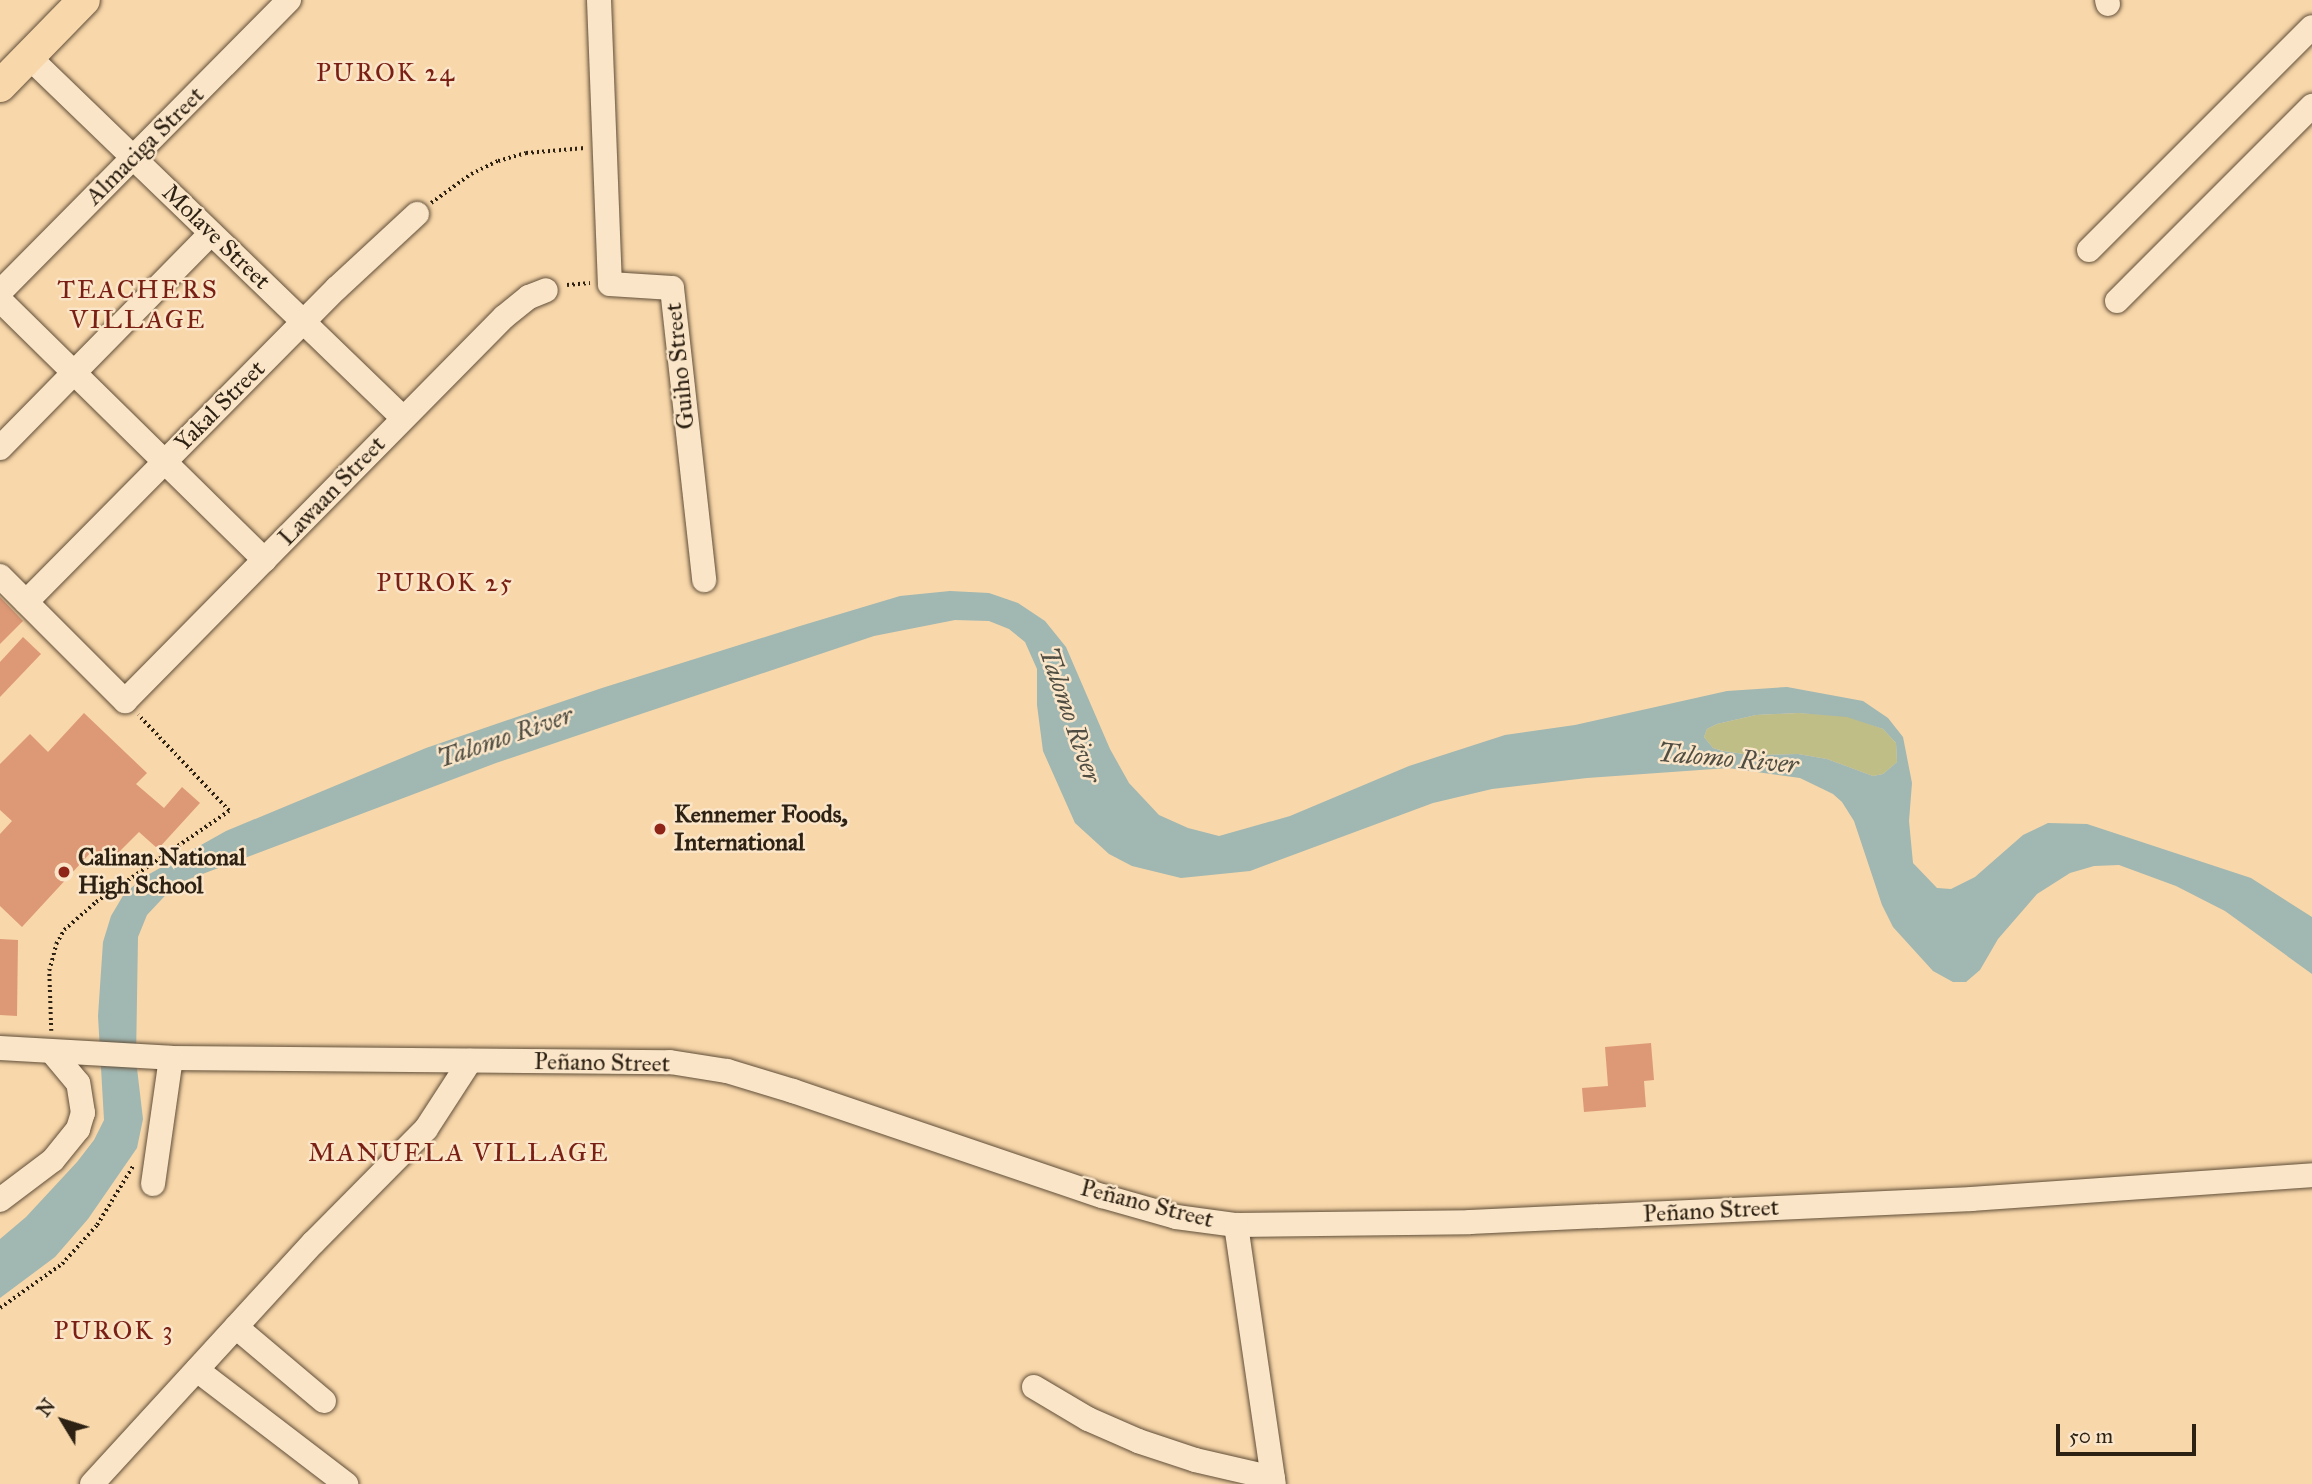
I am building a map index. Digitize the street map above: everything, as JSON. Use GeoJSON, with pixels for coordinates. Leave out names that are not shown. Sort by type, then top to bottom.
{"type":"FeatureCollection","features":[{"type":"Feature","properties":{"kind":"main road"},"geometry":{"type":"LineString","coordinates":[[1,83],[84,0]]}},
{"type":"Feature","properties":{"kind":"street","name":"Almaciga Street"},"geometry":{"type":"LineString","coordinates":[[0,292],[289,0]]}},
{"type":"Feature","properties":{"kind":"street"},"geometry":{"type":"LineString","coordinates":[[599,0],[610,284]]}},
{"type":"Feature","properties":{"kind":"street"},"geometry":{"type":"LineString","coordinates":[[2089,250],[2312,27]]}},
{"type":"Feature","properties":{"kind":"street","name":"Molave Street"},"geometry":{"type":"LineString","coordinates":[[29,57],[403,418]]}},
{"type":"Feature","properties":{"kind":"street"},"geometry":{"type":"LineString","coordinates":[[2118,301],[2312,106]]}},
{"type":"Feature","properties":{"kind":"street","name":"Yakal Street"},"geometry":{"type":"LineString","coordinates":[[26,603],[304,322],[417,214]]}},
{"type":"Feature","properties":{"kind":"street"},"geometry":{"type":"LineString","coordinates":[[0,448],[211,233]]}},
{"type":"Feature","properties":{"kind":"street","name":"Guiho Street"},"geometry":{"type":"LineString","coordinates":[[610,284],[672,288],[704,580]]}},
{"type":"Feature","properties":{"kind":"street","name":"Lawaan Street"},"geometry":{"type":"LineString","coordinates":[[125,701],[516,306],[546,290]]}},
{"type":"Feature","properties":{"kind":"street"},"geometry":{"type":"LineString","coordinates":[[0,300],[265,560]]}},
{"type":"Feature","properties":{"kind":"street"},"geometry":{"type":"LineString","coordinates":[[0,576],[125,701]]}},
{"type":"Feature","properties":{"kind":"street","name":"Peñano Street"},"geometry":{"type":"LineString","coordinates":[[0,1048],[146,1058],[670,1062],[727,1071],[1102,1196],[1176,1217],[1236,1225],[1470,1222],[1958,1200],[2312,1175]]}},
{"type":"Feature","properties":{"kind":"street"},"geometry":{"type":"LineString","coordinates":[[0,1200],[53,1160],[78,1129],[83,1113],[78,1083],[52,1052]]}},
{"type":"Feature","properties":{"kind":"street"},"geometry":{"type":"LineString","coordinates":[[153,1184],[171,1058]]}},
{"type":"Feature","properties":{"kind":"street"},"geometry":{"type":"LineString","coordinates":[[92,1484],[236,1327],[426,1129],[470,1061]]}},
{"type":"Feature","properties":{"kind":"street"},"geometry":{"type":"LineString","coordinates":[[1034,1387],[1088,1419],[1138,1441],[1195,1460],[1274,1481],[1236,1225]]}},
{"type":"Feature","properties":{"kind":"street"},"geometry":{"type":"LineString","coordinates":[[236,1327],[324,1401]]}},
{"type":"Feature","properties":{"kind":"street"},"geometry":{"type":"LineString","coordinates":[[197,1370],[346,1484]]}},
{"type":"Feature","properties":{"kind":"path"},"geometry":{"type":"LineString","coordinates":[[417,214],[471,174],[498,161],[558,149],[605,148]]}},
{"type":"Feature","properties":{"kind":"path"},"geometry":{"type":"LineString","coordinates":[[546,290],[568,285],[610,284]]}},
{"type":"Feature","properties":{"kind":"path"},"geometry":{"type":"LineString","coordinates":[[52,1052],[49,971],[56,944],[64,930],[96,902],[229,811],[125,701]]}},
{"type":"Feature","properties":{"kind":"path"},"geometry":{"type":"LineString","coordinates":[[0,1308],[62,1264],[89,1235],[136,1160]]}},
{"type":"Feature","properties":{"kind":"shaded area"},"geometry":{"type":"Polygon","coordinates":[[[1798,713],[1847,716],[1883,729],[1896,743],[1897,762],[1883,774],[1873,776],[1827,759],[1798,754],[1751,755],[1724,751],[1713,748],[1704,737],[1707,729],[1717,724],[1756,715],[1798,713]]]}},
{"type":"Feature","properties":{"kind":"water","name":"Talomo River"},"geometry":{"type":"Polygon","coordinates":[[[950,591],[989,593],[1018,603],[1045,621],[1066,647],[1110,749],[1129,783],[1159,815],[1188,828],[1219,836],[1290,816],[1409,766],[1505,735],[1575,725],[1727,691],[1787,687],[1863,701],[1888,718],[1903,737],[1912,783],[1909,821],[1913,863],[1937,888],[1951,889],[1975,877],[2023,835],[2048,823],[2087,824],[2251,878],[2312,917],[2312,974],[2225,911],[2176,886],[2119,865],[2094,866],[2070,873],[2037,894],[1998,939],[1980,970],[1966,982],[1953,982],[1933,971],[1893,927],[1882,905],[1854,821],[1842,802],[1833,794],[1800,778],[1728,768],[1587,778],[1492,789],[1433,803],[1250,871],[1181,878],[1132,866],[1109,854],[1075,823],[1043,751],[1037,705],[1037,669],[1025,642],[1009,629],[989,621],[955,620],[874,636],[496,763],[176,884],[147,915],[138,937],[136,1060],[143,1119],[137,1148],[88,1219],[55,1257],[0,1298],[0,1239],[26,1217],[77,1162],[94,1140],[104,1120],[98,1016],[103,942],[111,916],[124,894],[144,877],[226,831],[426,748],[602,688],[900,596],[950,591]],[[1798,713],[1756,715],[1717,724],[1707,729],[1704,737],[1713,748],[1723,751],[1751,755],[1798,754],[1827,759],[1873,776],[1883,774],[1897,762],[1896,743],[1883,729],[1847,717],[1798,713]]]}},
{"type":"Feature","properties":{"kind":"building"},"geometry":{"type":"Polygon","coordinates":[[[0,597],[23,621],[0,644],[0,597]]]}},
{"type":"Feature","properties":{"kind":"building"},"geometry":{"type":"Polygon","coordinates":[[[23,637],[41,654],[0,697],[0,662],[23,637]]]}},
{"type":"Feature","properties":{"kind":"building"},"geometry":{"type":"Polygon","coordinates":[[[84,713],[147,773],[136,784],[164,808],[182,787],[200,803],[158,849],[139,832],[108,863],[94,849],[22,927],[0,906],[0,834],[12,821],[0,810],[0,764],[30,734],[48,752],[84,713]]]}},
{"type":"Feature","properties":{"kind":"building"},"geometry":{"type":"Polygon","coordinates":[[[0,939],[18,940],[17,1016],[0,1015],[0,939]]]}},
{"type":"Feature","properties":{"kind":"building"},"geometry":{"type":"Polygon","coordinates":[[[1651,1043],[1654,1080],[1644,1081],[1646,1107],[1584,1112],[1582,1088],[1608,1086],[1605,1047],[1651,1043]]]}},
{"type":"Feature","properties":{"kind":"place","name":"Kennemer Foods, International"},"geometry":{"type":"Point","coordinates":[660,829]}},
{"type":"Feature","properties":{"kind":"place","name":"Calinan National High School"},"geometry":{"type":"Point","coordinates":[64,872]}},
{"type":"Feature","properties":{"kind":"district","name":"PUROK 24"},"geometry":{"type":"Point","coordinates":[386,73]}},
{"type":"Feature","properties":{"kind":"district","name":"TEACHERS VILLAGE"},"geometry":{"type":"Point","coordinates":[138,305]}},
{"type":"Feature","properties":{"kind":"district","name":"PUROK 25"},"geometry":{"type":"Point","coordinates":[445,583]}},
{"type":"Feature","properties":{"kind":"district","name":"MANUELA VILLAGE"},"geometry":{"type":"Point","coordinates":[459,1153]}},
{"type":"Feature","properties":{"kind":"district","name":"PUROK 3"},"geometry":{"type":"Point","coordinates":[114,1331]}}]}
